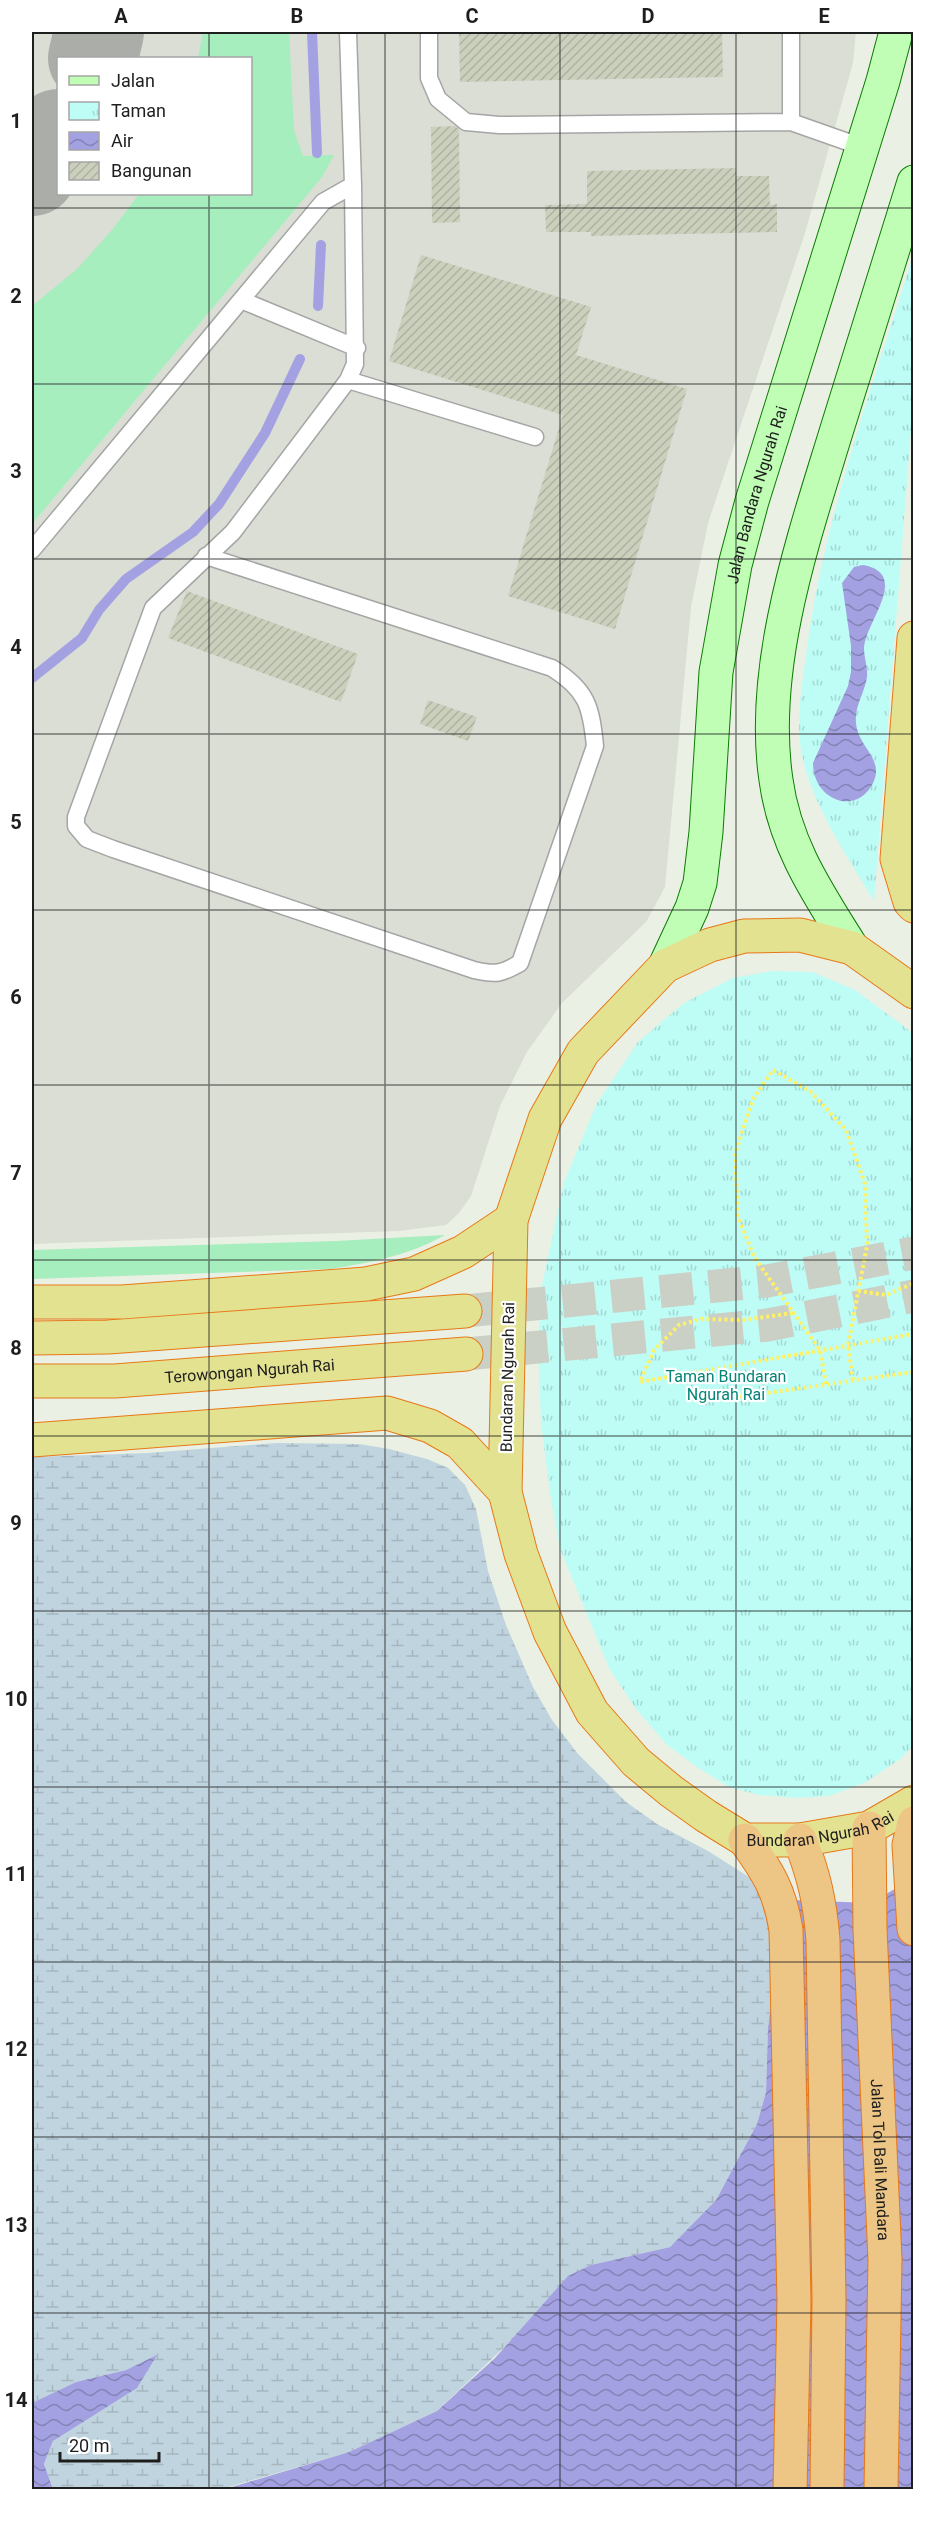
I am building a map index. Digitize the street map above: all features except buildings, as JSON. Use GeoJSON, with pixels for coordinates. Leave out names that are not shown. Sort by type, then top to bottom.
{"type":"FeatureCollection","features":[{"type":"Feature","properties":{"kind":"highway"},"geometry":{"type":"LineString","coordinates":[[914,638],[897,859],[910,902],[914,906]]}},
{"type":"Feature","properties":{"kind":"highway","name":"Bundaran Ngurah Rai"},"geometry":{"type":"LineString","coordinates":[[914,992],[852,948],[800,934],[744,936],[710,945],[665,966],[582,1052],[545,1119],[511,1220],[505,1492],[521,1554],[550,1632],[592,1712],[645,1769],[706,1816],[745,1840],[805,1852],[869,1828],[914,1802]]}},
{"type":"Feature","properties":{"kind":"highway"},"geometry":{"type":"LineString","coordinates":[[32,1302],[122,1302],[366,1284],[414,1274],[464,1252],[511,1220]]}},
{"type":"Feature","properties":{"kind":"highway"},"geometry":{"type":"LineString","coordinates":[[32,1338],[108,1337],[465,1311]]}},
{"type":"Feature","properties":{"kind":"highway","name":"Terowongan Ngurah Rai"},"geometry":{"type":"LineString","coordinates":[[32,1381],[115,1381],[466,1354]]}},
{"type":"Feature","properties":{"kind":"highway"},"geometry":{"type":"LineString","coordinates":[[32,1440],[387,1413],[430,1426],[460,1443],[505,1492]]}},
{"type":"Feature","properties":{"kind":"highway"},"geometry":{"type":"LineString","coordinates":[[914,1823],[909,1858],[914,1929]]}},
{"type":"Feature","properties":{"kind":"highway","name":"Jalan Tol Bali Mandara"},"geometry":{"type":"LineString","coordinates":[[869,1828],[870,1929],[885,2260],[881,2490]]}},
{"type":"Feature","properties":{"kind":"highway"},"geometry":{"type":"LineString","coordinates":[[745,1840],[766,1868],[782,1902],[786,1930],[794,2301],[790,2490]]}},
{"type":"Feature","properties":{"kind":"highway"},"geometry":{"type":"LineString","coordinates":[[805,1852],[820,1903],[823,1940],[829,2299],[827,2490]]}},
{"type":"Feature","properties":{"kind":"main road","name":"Jalan Bandara Ngurah Rai"},"geometry":{"type":"LineString","coordinates":[[665,966],[692,908],[700,883],[706,832],[716,672],[735,565],[752,501],[896,32]]}},
{"type":"Feature","properties":{"kind":"main road"},"geometry":{"type":"LineString","coordinates":[[852,948],[808,878],[789,836],[776,781],[771,720],[782,637],[802,543],[914,182]]}},
{"type":"Feature","properties":{"kind":"lane"},"geometry":{"type":"LineString","coordinates":[[206,556],[552,668],[572,681],[585,698],[595,746],[520,963],[503,973],[493,974],[474,970],[113,849],[87,839],[76,826],[76,817],[153,608],[206,556],[233,532],[348,380],[356,364],[348,32]]}},
{"type":"Feature","properties":{"kind":"lane"},"geometry":{"type":"LineString","coordinates":[[429,32],[429,78],[438,99],[466,122],[499,125],[791,122],[862,147]]}},
{"type":"Feature","properties":{"kind":"lane"},"geometry":{"type":"LineString","coordinates":[[791,32],[791,122]]}},
{"type":"Feature","properties":{"kind":"lane"},"geometry":{"type":"LineString","coordinates":[[32,550],[323,202],[353,185]]}},
{"type":"Feature","properties":{"kind":"lane"},"geometry":{"type":"LineString","coordinates":[[241,300],[357,348]]}},
{"type":"Feature","properties":{"kind":"lane"},"geometry":{"type":"LineString","coordinates":[[348,380],[535,437]]}},
{"type":"Feature","properties":{"kind":"path"},"geometry":{"type":"LineString","coordinates":[[826,1384],[820,1350],[754,1257],[738,1216],[735,1154],[753,1099],[773,1070],[810,1091],[846,1130],[865,1184],[867,1246],[848,1345],[853,1380]]}},
{"type":"Feature","properties":{"kind":"path"},"geometry":{"type":"LineString","coordinates":[[858,1291],[886,1295],[914,1283]]}},
{"type":"Feature","properties":{"kind":"path"},"geometry":{"type":"LineString","coordinates":[[793,1313],[744,1320],[701,1319],[679,1325],[654,1350],[640,1382],[914,1334]]}},
{"type":"Feature","properties":{"kind":"path"},"geometry":{"type":"LineString","coordinates":[[738,1397],[914,1372]]}},
{"type":"Feature","properties":{"kind":"shaded area"},"geometry":{"type":"Polygon","coordinates":[[[32,32],[856,32],[853,63],[805,233],[708,523],[691,607],[665,887],[646,922],[562,1003],[527,1052],[500,1106],[471,1196],[459,1213],[446,1225],[398,1231],[32,1244],[32,32]]]}},
{"type":"Feature","properties":{"kind":"green space"},"geometry":{"type":"Polygon","coordinates":[[[203,32],[289,32],[294,130],[303,156],[334,155],[322,177],[32,524],[32,306],[77,269],[112,230],[138,195],[252,195],[252,57],[198,57],[203,32]]]}},
{"type":"Feature","properties":{"kind":"green space"},"geometry":{"type":"Polygon","coordinates":[[[913,256],[913,405],[874,901],[841,847],[812,789],[801,750],[799,714],[814,604],[824,554],[851,453],[913,256]]]}},
{"type":"Feature","properties":{"kind":"green space","name":"Taman Bundaran Ngurah Rai"},"geometry":{"type":"Polygon","coordinates":[[[772,971],[812,972],[855,990],[914,1034],[913,1746],[900,1759],[866,1782],[829,1796],[797,1798],[759,1795],[729,1787],[697,1767],[667,1745],[636,1709],[609,1668],[560,1549],[541,1423],[538,1348],[541,1290],[564,1182],[597,1103],[638,1042],[684,1003],[733,978],[772,971]]]}},
{"type":"Feature","properties":{"kind":"green space"},"geometry":{"type":"Polygon","coordinates":[[[445,1235],[404,1253],[330,1269],[32,1279],[32,1250],[336,1241],[445,1235]]]}},
{"type":"Feature","properties":{"kind":"green space"},"geometry":{"type":"Polygon","coordinates":[[[276,1443],[359,1444],[389,1449],[427,1459],[448,1468],[465,1485],[476,1509],[488,1571],[506,1625],[533,1687],[552,1720],[578,1754],[626,1802],[657,1824],[708,1851],[749,1877],[770,1907],[774,1984],[768,2027],[766,2092],[757,2124],[716,2200],[670,2247],[591,2265],[437,2411],[349,2452],[222,2489],[53,2489],[44,2464],[53,2441],[79,2422],[156,2356],[126,2370],[76,2382],[32,2403],[32,1457],[148,1453],[276,1443]]]}},
{"type":"Feature","properties":{"kind":"water"},"geometry":{"type":"Polygon","coordinates":[[[863,565],[877,570],[884,578],[885,589],[866,638],[864,649],[867,677],[856,715],[857,729],[874,762],[876,775],[866,793],[847,801],[837,800],[820,787],[813,763],[848,686],[851,672],[851,646],[842,583],[854,567],[863,565]]]}},
{"type":"Feature","properties":{"kind":"water"},"geometry":{"type":"Polygon","coordinates":[[[913,1878],[913,2489],[222,2490],[349,2452],[437,2411],[495,2358],[568,2276],[591,2265],[670,2247],[716,2200],[757,2124],[766,2092],[768,2027],[774,1984],[774,1949],[765,1899],[871,1903],[913,1878]]]}},
{"type":"Feature","properties":{"kind":"water"},"geometry":{"type":"Polygon","coordinates":[[[157,2355],[137,2388],[53,2441],[44,2464],[53,2489],[32,2489],[32,2403],[76,2382],[126,2370],[157,2355]]]}},
{"type":"Feature","properties":{"kind":"waterway"},"geometry":{"type":"LineString","coordinates":[[312,32],[317,153]]}},
{"type":"Feature","properties":{"kind":"waterway"},"geometry":{"type":"LineString","coordinates":[[318,306],[321,245]]}},
{"type":"Feature","properties":{"kind":"waterway"},"geometry":{"type":"LineString","coordinates":[[32,678],[82,638],[99,610],[126,579],[193,532],[219,504],[265,433],[300,359]]}},
{"type":"Feature","properties":{"kind":"taxiway"},"geometry":{"type":"LineString","coordinates":[[93,57],[99,32]]}},
{"type":"Feature","properties":{"kind":"taxiway"},"geometry":{"type":"LineString","coordinates":[[32,171],[57,136]]}},
{"type":"Feature","properties":{"kind":"tunnel"},"geometry":{"type":"LineString","coordinates":[[465,1311],[767,1281],[914,1253]]}},
{"type":"Feature","properties":{"kind":"tunnel"},"geometry":{"type":"LineString","coordinates":[[466,1354],[768,1325],[914,1296]]}}]}
